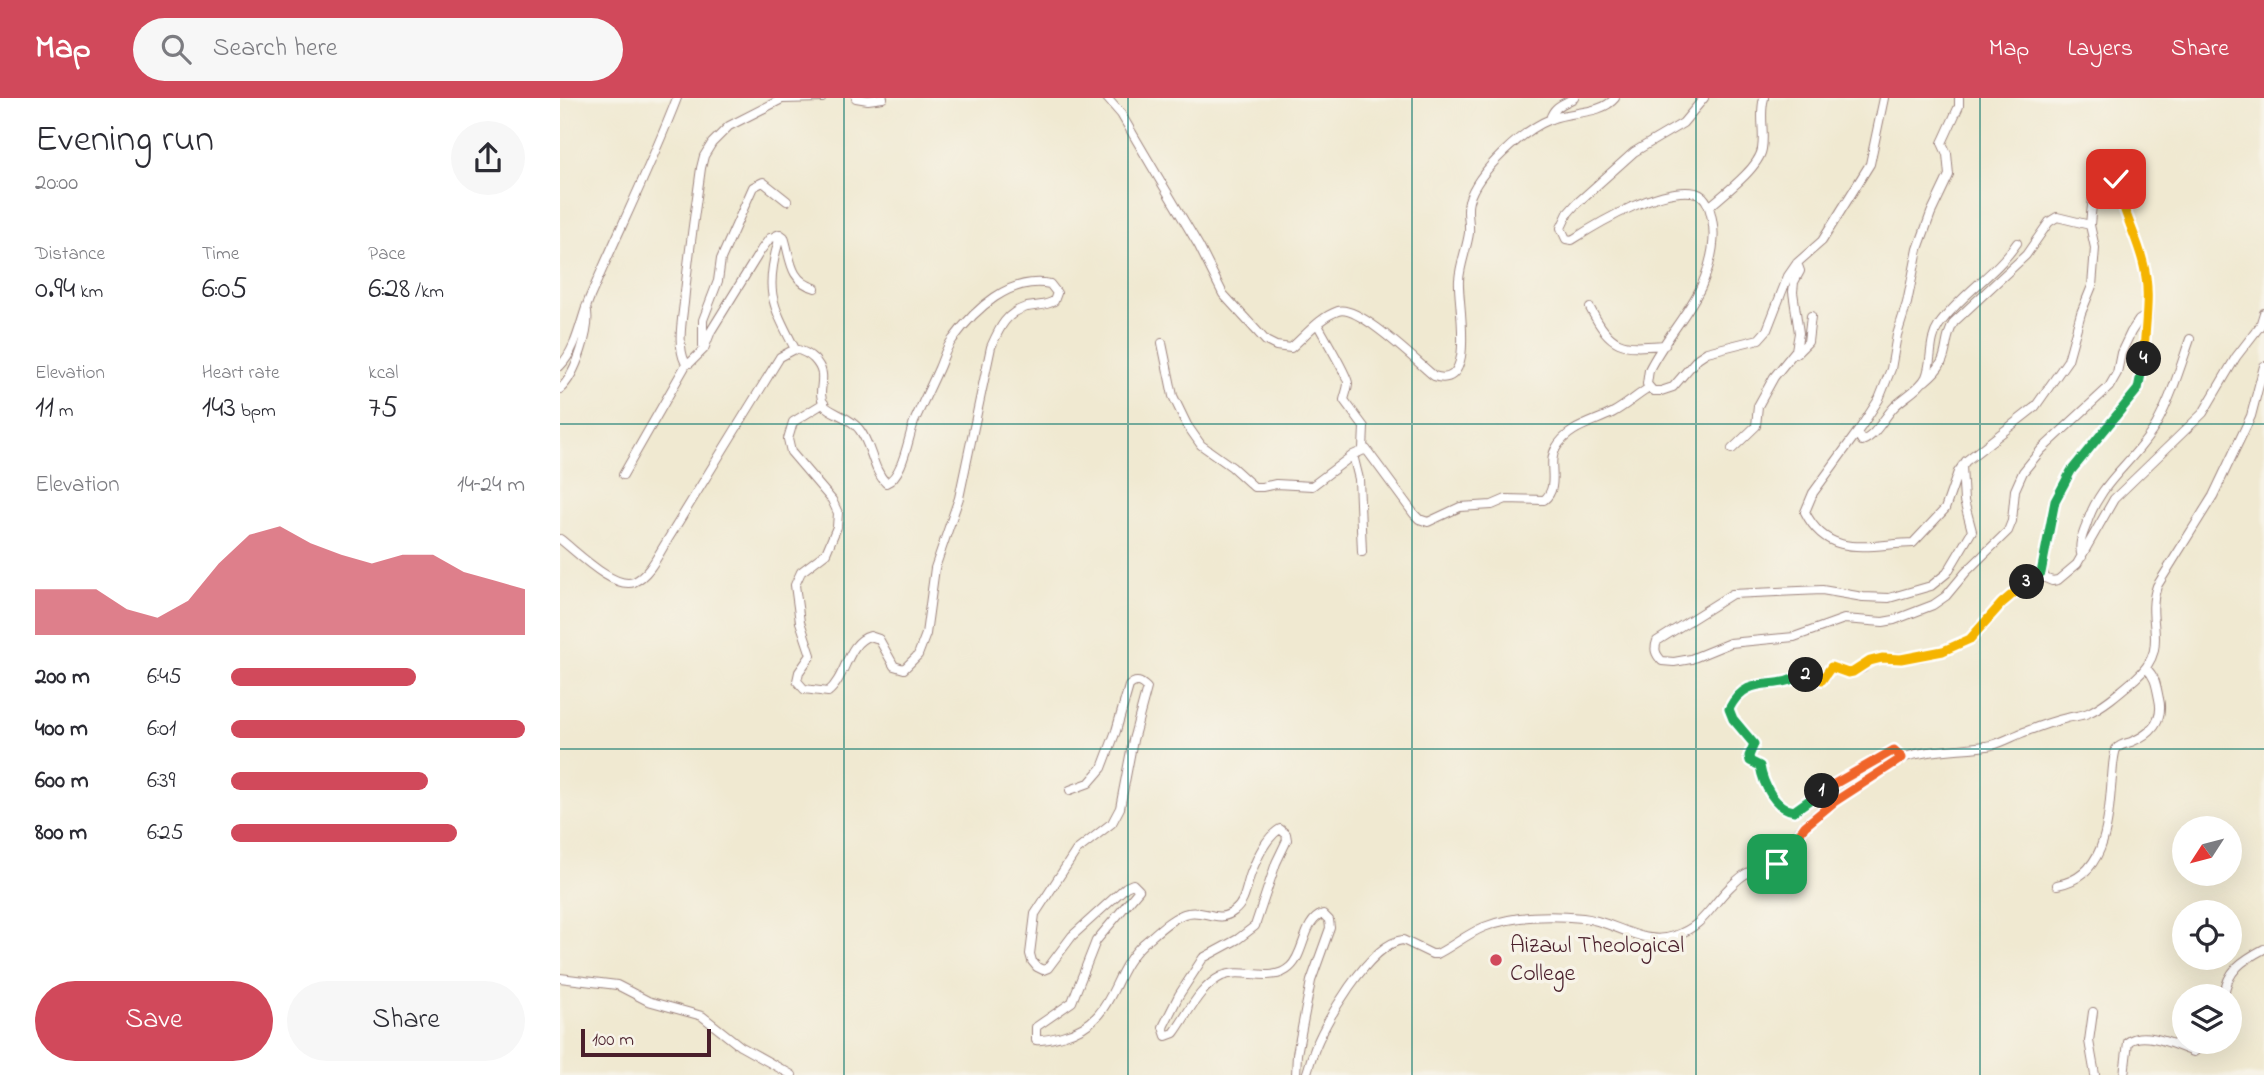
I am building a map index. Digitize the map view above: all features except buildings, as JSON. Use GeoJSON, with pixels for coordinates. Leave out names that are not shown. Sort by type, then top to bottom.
{"type":"FeatureCollection","features":[{"type":"Feature","properties":{"kind":"street"},"geometry":{"type":"LineString","coordinates":[[560,366],[569,354],[586,307],[655,156],[677,98]]}},
{"type":"Feature","properties":{"kind":"street"},"geometry":{"type":"LineString","coordinates":[[687,363],[683,359],[682,342],[685,274],[704,156],[716,137],[729,126],[780,99],[822,98]]}},
{"type":"Feature","properties":{"kind":"street"},"geometry":{"type":"LineString","coordinates":[[856,98],[883,98]]}},
{"type":"Feature","properties":{"kind":"street"},"geometry":{"type":"LineString","coordinates":[[1550,119],[1552,111],[1574,98]]}},
{"type":"Feature","properties":{"kind":"street"},"geometry":{"type":"LineString","coordinates":[[1108,99],[1121,114],[1199,246],[1223,294],[1266,341],[1291,348],[1339,310],[1353,311],[1383,332],[1434,376],[1445,378],[1458,369],[1463,352],[1459,279],[1469,232],[1468,203],[1475,186],[1509,148],[1535,128],[1550,119],[1605,106],[1615,98]]}},
{"type":"Feature","properties":{"kind":"street"},"geometry":{"type":"LineString","coordinates":[[1648,388],[1648,374],[1701,287],[1712,255],[1713,224],[1709,207],[1697,193],[1679,191],[1629,208],[1572,240],[1566,239],[1562,233],[1563,222],[1576,204],[1634,152],[1683,123],[1704,98]]}},
{"type":"Feature","properties":{"kind":"street"},"geometry":{"type":"LineString","coordinates":[[1709,207],[1730,189],[1760,156],[1764,98]]}},
{"type":"Feature","properties":{"kind":"street"},"geometry":{"type":"LineString","coordinates":[[1648,388],[1658,391],[1673,387],[1698,358],[1714,349],[1759,339],[1767,330],[1780,292],[1797,262],[1822,241],[1870,164],[1884,98]]}},
{"type":"Feature","properties":{"kind":"street"},"geometry":{"type":"LineString","coordinates":[[1902,758],[1894,750],[1819,793],[1800,808],[1789,811],[1771,794],[1760,766],[1750,761],[1749,756],[1754,744],[1733,719],[1729,709],[1734,700],[1753,685],[1789,682],[1802,674],[1822,680],[1831,667],[1848,673],[1882,658],[1901,659],[1943,651],[1970,639],[2002,603],[2041,573],[2055,501],[2071,471],[2138,389],[2144,361],[2148,316],[2144,263],[2119,194],[2114,172],[2107,165],[2096,173],[2090,225],[2095,248],[2092,286],[2081,313],[2068,360],[2035,407],[1966,461],[1945,509],[1913,543],[1875,546],[1836,544],[1814,527],[1805,512],[1813,493],[1879,399],[1891,369],[1918,249],[1931,212],[1949,175],[1947,154],[1942,143],[1959,106],[1959,98]]}},
{"type":"Feature","properties":{"kind":"street"},"geometry":{"type":"LineString","coordinates":[[704,349],[703,320],[718,281],[721,259],[753,187],[763,182],[788,201]]}},
{"type":"Feature","properties":{"kind":"street"},"geometry":{"type":"LineString","coordinates":[[1857,433],[1862,441],[1868,438],[1894,408],[1943,361],[1950,328],[1954,322],[2026,255],[2049,222],[2057,216],[2090,225]]}},
{"type":"Feature","properties":{"kind":"street"},"geometry":{"type":"LineString","coordinates":[[623,475],[687,363],[692,362],[704,349],[711,331],[751,264],[770,238],[779,234],[784,237],[793,272],[805,285],[815,288]]}},
{"type":"Feature","properties":{"kind":"street"},"geometry":{"type":"LineString","coordinates":[[775,236],[779,240],[772,264],[773,303],[795,349],[807,353],[822,369],[824,376],[821,394],[828,410],[847,417],[859,428],[886,483],[898,473],[914,423],[951,341],[978,310],[1000,294],[1039,282],[1055,287],[1057,293],[1054,301],[1027,307],[1010,315],[1000,328],[992,347],[959,498],[935,568],[926,634],[918,655],[909,666],[899,669],[891,662],[877,637],[866,637],[859,642],[834,686],[824,693],[804,689],[797,681],[799,672],[811,654],[800,622],[795,590],[801,572],[826,553],[832,543],[837,527],[838,509],[791,452],[788,439],[793,422],[824,403]]}},
{"type":"Feature","properties":{"kind":"street"},"geometry":{"type":"LineString","coordinates":[[1922,382],[1938,327],[2017,243]]}},
{"type":"Feature","properties":{"kind":"street"},"geometry":{"type":"LineString","coordinates":[[1791,358],[1799,338],[1793,301],[1794,282],[1800,271],[1797,262]]}},
{"type":"Feature","properties":{"kind":"street"},"geometry":{"type":"LineString","coordinates":[[560,389],[567,382],[577,361],[589,319],[586,307]]}},
{"type":"Feature","properties":{"kind":"street"},"geometry":{"type":"LineString","coordinates":[[1590,308],[1600,328],[1616,343],[1629,347],[1665,345]]}},
{"type":"Feature","properties":{"kind":"street"},"geometry":{"type":"LineString","coordinates":[[2041,573],[2048,580],[2058,580],[2077,564],[2114,499],[2203,413],[2236,357],[2260,326],[2264,313]]}},
{"type":"Feature","properties":{"kind":"street"},"geometry":{"type":"LineString","coordinates":[[1732,449],[1756,426],[1758,406],[1774,377],[1808,342],[1811,316]]}},
{"type":"Feature","properties":{"kind":"street"},"geometry":{"type":"LineString","coordinates":[[1962,466],[1964,501],[1972,531],[1947,573],[1931,586],[1901,595],[1876,598],[1822,590],[1732,594],[1657,640],[1654,649],[1657,655],[1661,660],[1674,662],[1691,659],[1731,643],[1794,638],[1844,618],[1884,622],[1933,605],[1946,596],[2008,531],[2015,490],[2023,472],[2040,450],[2109,387],[2117,373],[2121,353],[2131,332],[2139,320],[2148,316]]}},
{"type":"Feature","properties":{"kind":"street"},"geometry":{"type":"LineString","coordinates":[[1318,325],[1337,362],[1346,373],[1348,383],[1344,400],[1364,427],[1363,449]]}},
{"type":"Feature","properties":{"kind":"street"},"geometry":{"type":"LineString","coordinates":[[2082,557],[2080,547],[2083,534],[2096,500],[2116,471],[2141,446],[2155,427],[2166,407],[2190,339]]}},
{"type":"Feature","properties":{"kind":"street"},"geometry":{"type":"LineString","coordinates":[[1162,343],[1170,388],[1195,438],[1254,487],[1276,484],[1312,486],[1363,449]]}},
{"type":"Feature","properties":{"kind":"street"},"geometry":{"type":"LineString","coordinates":[[560,539],[612,578],[627,583],[640,578],[651,567],[780,357],[795,349]]}},
{"type":"Feature","properties":{"kind":"street"},"geometry":{"type":"LineString","coordinates":[[1306,1075],[1328,1022],[1369,961],[1388,944],[1403,940],[1437,954],[1484,927],[1522,918],[1545,916],[1582,918],[1645,937],[1672,937],[1692,928],[1713,910],[1727,889],[1748,872],[1777,864],[1798,833],[1834,802],[1902,758],[1995,744],[2068,717],[2086,714],[2112,697],[2151,663],[2155,648],[2154,601],[2157,586],[2213,496],[2251,416],[2264,366]]}},
{"type":"Feature","properties":{"kind":"street"},"geometry":{"type":"LineString","coordinates":[[1363,449],[1370,452],[1414,514],[1423,521],[1433,521],[1460,507],[1492,505],[1508,498],[1542,501],[1548,496],[1553,485],[1554,452],[1560,443],[1576,429],[1625,406],[1648,388]]}},
{"type":"Feature","properties":{"kind":"street"},"geometry":{"type":"LineString","coordinates":[[1353,455],[1359,479],[1363,552]]}},
{"type":"Feature","properties":{"kind":"street"},"geometry":{"type":"LineString","coordinates":[[2057,885],[2070,883],[2086,873],[2102,846],[2116,749],[2146,734],[2160,718],[2161,707],[2155,677],[2146,668]]}},
{"type":"Feature","properties":{"kind":"street"},"geometry":{"type":"LineString","coordinates":[[1070,790],[1089,783],[1097,775],[1116,731],[1129,686],[1136,681],[1140,682],[1147,688],[1133,740],[1120,808],[1112,823],[1076,851],[1035,914],[1031,936],[1032,961],[1037,967],[1044,970],[1048,968],[1072,936],[1126,887],[1133,884],[1139,890],[1096,941],[1072,1002],[1036,1027],[1036,1040],[1048,1040],[1079,1031],[1097,1018],[1132,957],[1175,919],[1195,912],[1222,918],[1235,911],[1247,892],[1250,874],[1268,839],[1280,829],[1286,834],[1287,840],[1276,863],[1255,926],[1238,939],[1203,958],[1179,995],[1163,1027],[1166,1036],[1174,1033],[1202,993],[1221,977],[1233,974],[1275,974],[1289,968],[1295,961],[1314,919],[1324,914],[1329,920],[1330,928],[1311,981],[1297,1054],[1296,1075]]}},
{"type":"Feature","properties":{"kind":"street"},"geometry":{"type":"LineString","coordinates":[[2226,984],[2230,973],[2264,948]]}},
{"type":"Feature","properties":{"kind":"street"},"geometry":{"type":"LineString","coordinates":[[560,978],[617,985],[648,1001],[702,1016],[740,1046],[792,1075]]}},
{"type":"Feature","properties":{"kind":"street"},"geometry":{"type":"LineString","coordinates":[[2093,1012],[2089,1041],[2095,1075]]}},
{"type":"Feature","properties":{"kind":"street"},"geometry":{"type":"LineString","coordinates":[[2124,1075],[2128,1042],[2134,1037],[2172,1044]]}},
{"type":"Feature","properties":{"kind":"place","name":"Aizawl Theological College"},"geometry":{"type":"Point","coordinates":[1496,960]}},
{"type":"Feature","properties":{"kind":"route"},"geometry":{"type":"LineString","coordinates":[[1777,864],[1805,826],[1834,802],[1902,758],[1894,750],[1819,793],[1800,808],[1789,811],[1771,794],[1760,766],[1750,761],[1749,756],[1755,746],[1733,719],[1729,709],[1734,700],[1753,685],[1789,682],[1802,674],[1822,680],[1831,667],[1853,672],[1870,661],[1920,657],[1943,651],[1970,639],[2002,603],[2041,573],[2055,501],[2071,471],[2138,389],[2144,361],[2148,316],[2147,289],[2144,263],[2116,179]]}}]}
